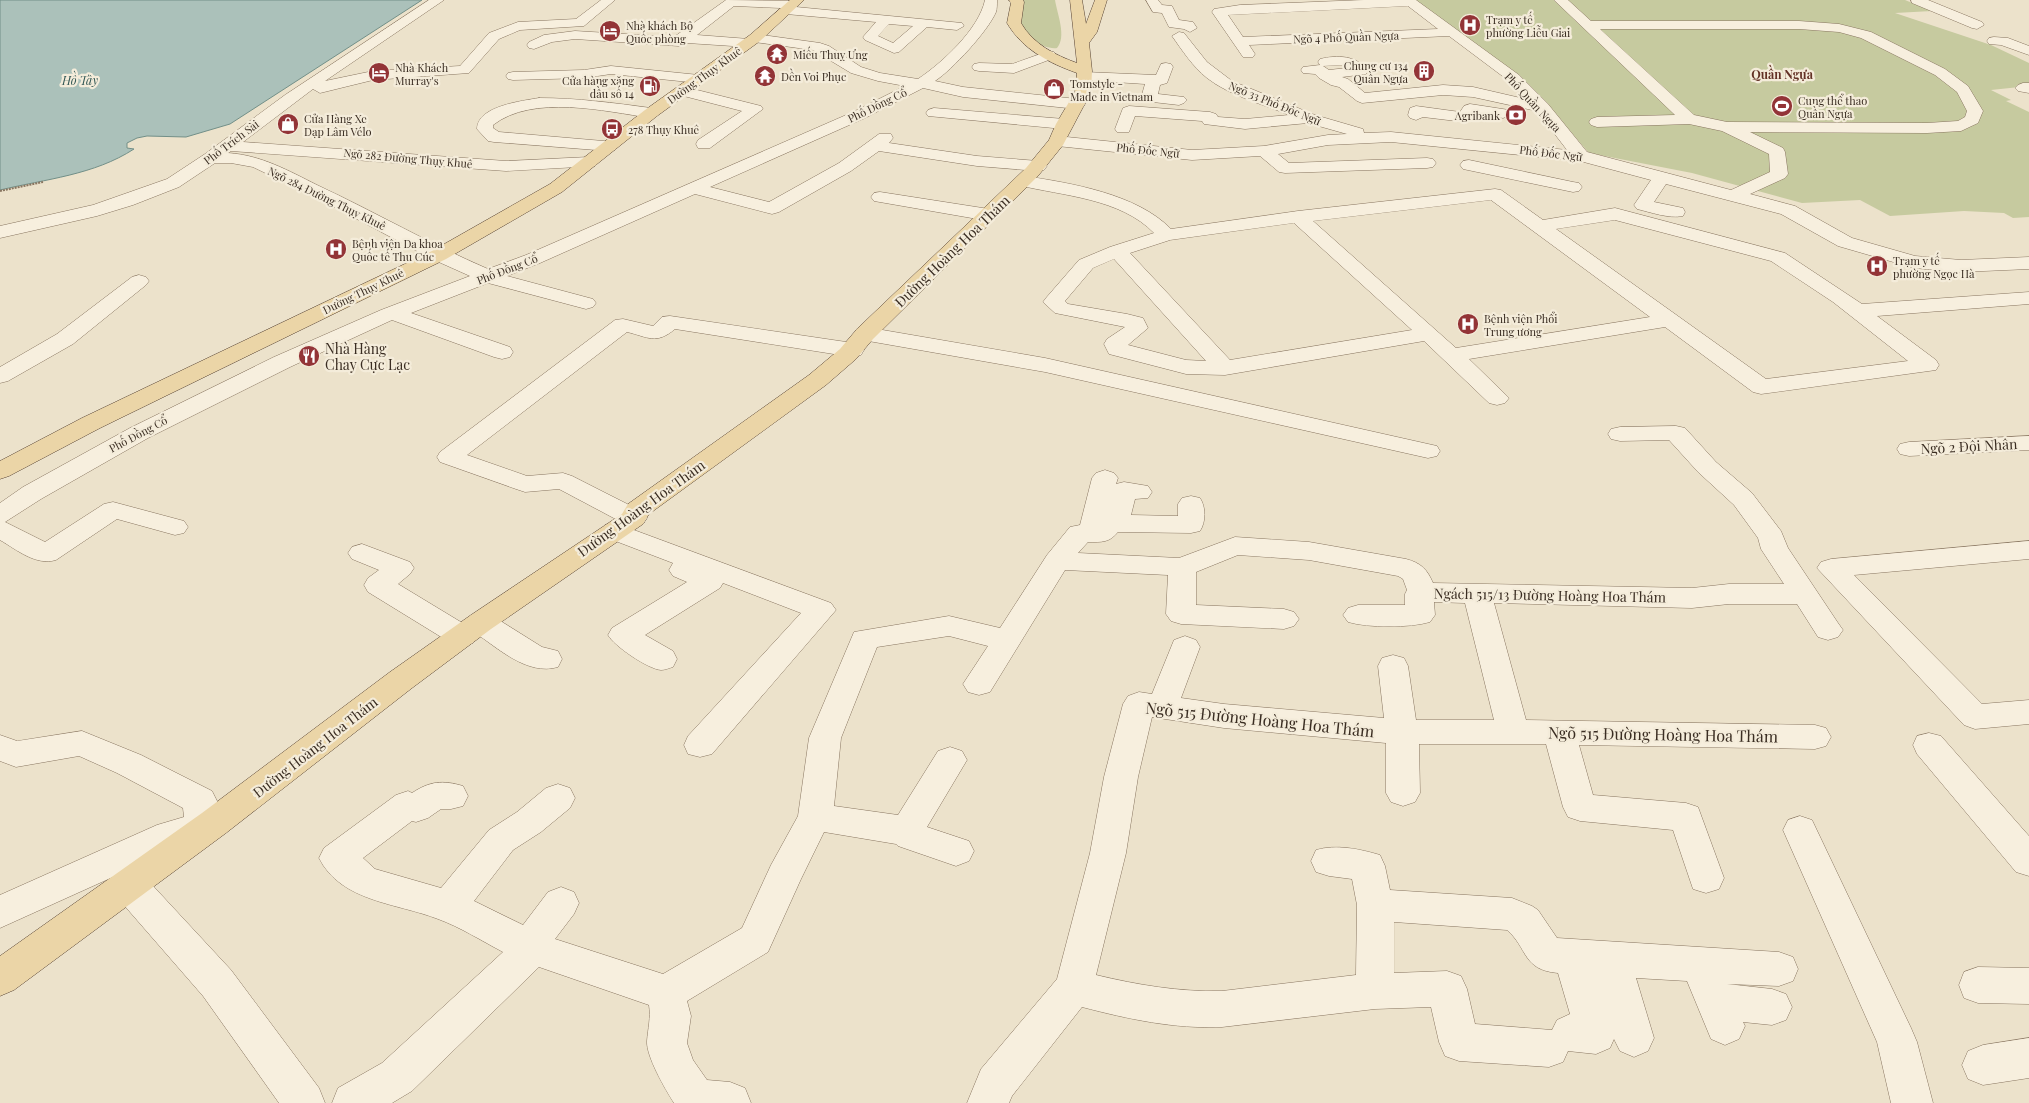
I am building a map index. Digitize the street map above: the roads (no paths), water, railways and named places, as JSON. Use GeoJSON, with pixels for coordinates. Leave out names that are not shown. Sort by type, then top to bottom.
{"type":"FeatureCollection","features":[{"type":"Feature","properties":{"kind":"main road"},"geometry":{"type":"LineString","coordinates":[[1014,0],[1018,2],[1014,23],[1017,30],[1032,44],[1049,55],[1084,73]]}},
{"type":"Feature","properties":{"kind":"main road","name":"Đường Hoàng Hoa Thám"},"geometry":{"type":"LineString","coordinates":[[0,978],[214,823],[471,629],[617,529],[637,510],[791,400],[859,342],[1031,173],[1061,132],[1083,92],[1082,42],[1076,0]]}},
{"type":"Feature","properties":{"kind":"main road"},"geometry":{"type":"LineString","coordinates":[[1082,42],[1089,36],[1097,7],[1101,0]]}},
{"type":"Feature","properties":{"kind":"main road","name":"Đường Thụy Khuê"},"geometry":{"type":"LineString","coordinates":[[0,471],[91,423],[438,255],[556,188],[681,91],[696,72],[715,66],[752,40],[791,5]]}},
{"type":"Feature","properties":{"kind":"street","name":"Phố Trích Sài"},"geometry":{"type":"LineString","coordinates":[[0,232],[127,201],[173,183],[211,158],[290,98],[438,0]]}},
{"type":"Feature","properties":{"kind":"street"},"geometry":{"type":"LineString","coordinates":[[290,98],[338,81],[368,75],[464,70],[494,36],[518,26],[579,23],[609,0]]}},
{"type":"Feature","properties":{"kind":"street"},"geometry":{"type":"LineString","coordinates":[[575,35],[624,0]]}},
{"type":"Feature","properties":{"kind":"street","name":"Phố Đồng Cổ"},"geometry":{"type":"LineString","coordinates":[[0,516],[32,493],[139,433],[282,362],[389,313],[533,260],[691,188],[859,115],[920,84],[937,73],[970,38],[989,12],[991,0]]}},
{"type":"Feature","properties":{"kind":"street","name":"Ngõ 33 Phố Đốc Ngữ"},"geometry":{"type":"LineString","coordinates":[[1152,0],[1158,9],[1166,9],[1174,24],[1188,25],[1184,32],[1213,75],[1227,84],[1308,118],[1352,131],[1391,137]]}},
{"type":"Feature","properties":{"kind":"street"},"geometry":{"type":"LineString","coordinates":[[1223,0],[1240,9]]}},
{"type":"Feature","properties":{"kind":"street"},"geometry":{"type":"LineString","coordinates":[[1560,0],[1689,119]]}},
{"type":"Feature","properties":{"kind":"street"},"geometry":{"type":"LineString","coordinates":[[1917,0],[1977,24]]}},
{"type":"Feature","properties":{"kind":"street"},"geometry":{"type":"LineString","coordinates":[[534,45],[550,38],[575,35],[679,42],[733,1],[791,5],[886,19],[957,26]]}},
{"type":"Feature","properties":{"kind":"street"},"geometry":{"type":"LineString","coordinates":[[1248,54],[1218,12],[1354,2],[1409,1]]}},
{"type":"Feature","properties":{"kind":"street","name":"Phố Quần Ngựa"},"geometry":{"type":"LineString","coordinates":[[1409,1],[1514,78],[1546,112],[1581,156]]}},
{"type":"Feature","properties":{"kind":"street"},"geometry":{"type":"LineString","coordinates":[[886,19],[870,36],[894,49]]}},
{"type":"Feature","properties":{"kind":"street"},"geometry":{"type":"LineString","coordinates":[[874,67],[924,23]]}},
{"type":"Feature","properties":{"kind":"street"},"geometry":{"type":"LineString","coordinates":[[1587,25],[1799,25],[1839,28],[1866,35],[1940,72],[1963,89],[1975,112],[1972,120],[1961,126],[1927,128],[1727,127],[1689,119],[1596,122]]}},
{"type":"Feature","properties":{"kind":"street","name":"Ngõ 4 Phố Quần Ngựa"},"geometry":{"type":"LineString","coordinates":[[1239,41],[1453,32]]}},
{"type":"Feature","properties":{"kind":"street"},"geometry":{"type":"LineString","coordinates":[[683,38],[752,40],[815,46],[824,49],[856,70],[878,77],[944,87],[963,92],[1077,104]]}},
{"type":"Feature","properties":{"kind":"street"},"geometry":{"type":"LineString","coordinates":[[1994,41],[2003,41],[2029,51]]}},
{"type":"Feature","properties":{"kind":"street"},"geometry":{"type":"LineString","coordinates":[[979,67],[1014,69],[1049,55]]}},
{"type":"Feature","properties":{"kind":"street"},"geometry":{"type":"LineString","coordinates":[[1084,73],[1162,80],[1166,67]]}},
{"type":"Feature","properties":{"kind":"street"},"geometry":{"type":"LineString","coordinates":[[1303,74],[1326,68],[1336,82],[1343,82],[1362,98],[1451,90],[1474,92],[1546,112]]}},
{"type":"Feature","properties":{"kind":"street"},"geometry":{"type":"LineString","coordinates":[[513,76],[584,74],[610,70],[696,72]]}},
{"type":"Feature","properties":{"kind":"street"},"geometry":{"type":"LineString","coordinates":[[1154,80],[1149,98],[1198,101]]}},
{"type":"Feature","properties":{"kind":"street"},"geometry":{"type":"LineString","coordinates":[[681,91],[755,109],[704,144]]}},
{"type":"Feature","properties":{"kind":"street"},"geometry":{"type":"LineString","coordinates":[[609,146],[494,137],[485,129],[485,123],[490,116],[509,108],[540,102],[651,113]]}},
{"type":"Feature","properties":{"kind":"street"},"geometry":{"type":"LineString","coordinates":[[1228,102],[1258,104],[1267,102]]}},
{"type":"Feature","properties":{"kind":"street"},"geometry":{"type":"LineString","coordinates":[[1416,115],[1416,111],[1465,117],[1470,109],[1546,112]]}},
{"type":"Feature","properties":{"kind":"street"},"geometry":{"type":"LineString","coordinates":[[1123,129],[1129,111],[1210,117],[1210,121],[1245,124],[1308,118]]}},
{"type":"Feature","properties":{"kind":"street","name":"Phố Đốc Ngữ"},"geometry":{"type":"LineString","coordinates":[[934,113],[1192,154],[1264,150],[1328,140],[1391,137],[1581,156],[1788,210],[1845,242],[1914,262],[1961,266],[2029,263]]}},
{"type":"Feature","properties":{"kind":"street"},"geometry":{"type":"LineString","coordinates":[[1727,127],[1777,152],[1779,174],[1734,195]]}},
{"type":"Feature","properties":{"kind":"street"},"geometry":{"type":"LineString","coordinates":[[691,188],[772,208],[880,142],[1031,173],[1046,184],[1118,204],[1147,217],[1167,235]]}},
{"type":"Feature","properties":{"kind":"street","name":"Ngõ 282 Đường Thụy Khuê"},"geometry":{"type":"LineString","coordinates":[[226,146],[506,166],[589,162]]}},
{"type":"Feature","properties":{"kind":"street"},"geometry":{"type":"LineString","coordinates":[[1264,150],[1271,155],[1276,163],[1285,168],[1427,164]]}},
{"type":"Feature","properties":{"kind":"street"},"geometry":{"type":"LineString","coordinates":[[1524,177],[1543,151]]}},
{"type":"Feature","properties":{"kind":"street","name":"Ngõ 284 Đường Thụy Khuê"},"geometry":{"type":"LineString","coordinates":[[211,158],[231,158],[258,164],[329,197],[438,255],[489,277],[586,303]]}},
{"type":"Feature","properties":{"kind":"street"},"geometry":{"type":"LineString","coordinates":[[1469,165],[1573,187]]}},
{"type":"Feature","properties":{"kind":"street"},"geometry":{"type":"LineString","coordinates":[[1662,176],[1643,205],[1689,215]]}},
{"type":"Feature","properties":{"kind":"street"},"geometry":{"type":"LineString","coordinates":[[1429,334],[1225,368],[1186,367],[1117,349],[1115,344],[1137,328],[1135,323],[1078,312],[1056,306],[1053,302],[1086,264],[1117,251],[1167,235],[1298,217],[1494,194],[1541,226],[1761,387],[1928,365],[1857,311],[1778,257],[1615,214],[1541,226]]}},
{"type":"Feature","properties":{"kind":"street"},"geometry":{"type":"LineString","coordinates":[[880,197],[989,215]]}},
{"type":"Feature","properties":{"kind":"street"},"geometry":{"type":"LineString","coordinates":[[1298,217],[1429,334],[1497,398]]}},
{"type":"Feature","properties":{"kind":"street"},"geometry":{"type":"LineString","coordinates":[[1117,251],[1225,368]]}},
{"type":"Feature","properties":{"kind":"street"},"geometry":{"type":"LineString","coordinates":[[1997,265],[2029,286]]}},
{"type":"Feature","properties":{"kind":"street"},"geometry":{"type":"LineString","coordinates":[[0,376],[65,339],[139,281]]}},
{"type":"Feature","properties":{"kind":"street"},"geometry":{"type":"LineString","coordinates":[[1857,311],[2029,298]]}},
{"type":"Feature","properties":{"kind":"street"},"geometry":{"type":"LineString","coordinates":[[344,300],[389,313],[502,352]]}},
{"type":"Feature","properties":{"kind":"street"},"geometry":{"type":"LineString","coordinates":[[1452,355],[1670,320]]}},
{"type":"Feature","properties":{"kind":"street"},"geometry":{"type":"LineString","coordinates":[[662,659],[623,634],[710,581],[617,529],[564,481],[525,484],[449,458],[624,325],[657,333],[670,322],[859,342],[1045,365],[1428,451]]}},
{"type":"Feature","properties":{"kind":"street"},"geometry":{"type":"LineString","coordinates":[[1620,434],[1676,433],[1707,468],[1743,499],[1771,537],[1775,550],[1828,630]]}},
{"type":"Feature","properties":{"kind":"street","name":"Ngõ 2 Đội Nhân"},"geometry":{"type":"LineString","coordinates":[[1909,449],[2029,443]]}},
{"type":"Feature","properties":{"kind":"street"},"geometry":{"type":"LineString","coordinates":[[1103,528],[1105,478]]}},
{"type":"Feature","properties":{"kind":"street"},"geometry":{"type":"LineString","coordinates":[[1103,528],[1124,490],[1139,492]]}},
{"type":"Feature","properties":{"kind":"street"},"geometry":{"type":"LineString","coordinates":[[979,684],[1057,561],[1080,533],[1103,528],[1191,525],[1191,504]]}},
{"type":"Feature","properties":{"kind":"street"},"geometry":{"type":"LineString","coordinates":[[0,529],[46,554],[113,510],[175,527]]}},
{"type":"Feature","properties":{"kind":"street"},"geometry":{"type":"LineString","coordinates":[[617,529],[821,610],[700,745]]}},
{"type":"Feature","properties":{"kind":"street","name":"Ngách 515/13 Đường Hoàng Hoa Thám"},"geometry":{"type":"LineString","coordinates":[[1057,561],[1182,568],[1235,546],[1310,551],[1406,568],[1415,574],[1422,592],[1692,598],[1729,594],[1805,594]]}},
{"type":"Feature","properties":{"kind":"street"},"geometry":{"type":"LineString","coordinates":[[2029,550],[1831,568],[1975,716],[2029,712]]}},
{"type":"Feature","properties":{"kind":"street"},"geometry":{"type":"LineString","coordinates":[[362,553],[400,568],[378,585],[471,629],[533,656],[547,659]]}},
{"type":"Feature","properties":{"kind":"street"},"geometry":{"type":"LineString","coordinates":[[1182,568],[1181,614],[1284,619]]}},
{"type":"Feature","properties":{"kind":"street"},"geometry":{"type":"LineString","coordinates":[[1358,615],[1420,615],[1419,594],[1422,592]]}},
{"type":"Feature","properties":{"kind":"street"},"geometry":{"type":"LineString","coordinates":[[1477,594],[1513,731]]}},
{"type":"Feature","properties":{"kind":"street"},"geometry":{"type":"LineString","coordinates":[[451,796],[435,794],[416,808],[408,805],[337,858],[364,882],[448,906],[533,948],[666,993],[755,940],[784,876],[814,818],[825,738],[864,639],[915,633],[939,625],[1007,640]]}},
{"type":"Feature","properties":{"kind":"street"},"geometry":{"type":"LineString","coordinates":[[1160,706],[1170,690],[1184,647]]}},
{"type":"Feature","properties":{"kind":"street"},"geometry":{"type":"LineString","coordinates":[[1393,666],[1402,732],[1403,793]]}},
{"type":"Feature","properties":{"kind":"street","name":"Ngõ 515 Đường Hoàng Hoa Thám"},"geometry":{"type":"LineString","coordinates":[[988,1103],[996,1083],[1074,987],[1108,853],[1121,777],[1139,704],[1224,716],[1402,732],[1513,731],[1815,737]]}},
{"type":"Feature","properties":{"kind":"street"},"geometry":{"type":"LineString","coordinates":[[1559,732],[1580,807],[1686,817],[1706,878]]}},
{"type":"Feature","properties":{"kind":"street"},"geometry":{"type":"LineString","coordinates":[[0,748],[16,754],[82,743],[129,764],[200,801],[201,817],[214,823]]}},
{"type":"Feature","properties":{"kind":"street"},"geometry":{"type":"LineString","coordinates":[[1929,745],[2029,860]]}},
{"type":"Feature","properties":{"kind":"street"},"geometry":{"type":"LineString","coordinates":[[907,831],[950,760]]}},
{"type":"Feature","properties":{"kind":"street"},"geometry":{"type":"LineString","coordinates":[[448,906],[501,840],[529,822],[558,798]]}},
{"type":"Feature","properties":{"kind":"street"},"geometry":{"type":"LineString","coordinates":[[814,818],[907,831]]}},
{"type":"Feature","properties":{"kind":"street"},"geometry":{"type":"LineString","coordinates":[[0,912],[169,835],[214,823]]}},
{"type":"Feature","properties":{"kind":"street"},"geometry":{"type":"LineString","coordinates":[[1800,830],[1897,1042],[1912,1103]]}},
{"type":"Feature","properties":{"kind":"street"},"geometry":{"type":"LineString","coordinates":[[907,831],[910,836],[956,851]]}},
{"type":"Feature","properties":{"kind":"street"},"geometry":{"type":"LineString","coordinates":[[1329,861],[1367,866],[1375,906],[1375,991]]}},
{"type":"Feature","properties":{"kind":"street"},"geometry":{"type":"LineString","coordinates":[[129,885],[217,983],[304,1103]]}},
{"type":"Feature","properties":{"kind":"street"},"geometry":{"type":"LineString","coordinates":[[354,1103],[397,1077],[533,948],[539,931],[561,903]]}},
{"type":"Feature","properties":{"kind":"street"},"geometry":{"type":"LineString","coordinates":[[1375,906],[1512,914],[1519,916],[1528,924],[1545,953],[1573,958],[1779,969]]}},
{"type":"Feature","properties":{"kind":"street"},"geometry":{"type":"LineString","coordinates":[[1074,987],[1130,1002],[1197,1010],[1222,1009],[1375,991],[1447,989],[1459,1042],[1560,1040],[1596,1035],[1573,958]]}},
{"type":"Feature","properties":{"kind":"street"},"geometry":{"type":"LineString","coordinates":[[1612,960],[1634,1038]]}},
{"type":"Feature","properties":{"kind":"street"},"geometry":{"type":"LineString","coordinates":[[1700,965],[1720,1013],[1772,1007]]}},
{"type":"Feature","properties":{"kind":"street"},"geometry":{"type":"LineString","coordinates":[[1978,985],[2029,986]]}},
{"type":"Feature","properties":{"kind":"street"},"geometry":{"type":"LineString","coordinates":[[666,993],[672,1016],[667,1042],[677,1072],[706,1102]]}},
{"type":"Feature","properties":{"kind":"street"},"geometry":{"type":"LineString","coordinates":[[1983,1065],[2029,1058]]}},
{"type":"Feature","properties":{"kind":"water","name":"Hồ Tây"},"geometry":{"type":"Polygon","coordinates":[[[0,0],[422,0],[230,124],[186,137],[147,136],[137,138],[127,143],[127,148],[134,149],[103,165],[69,175],[0,190],[0,0]]]}},
{"type":"Feature","properties":{"kind":"place","name":"Trạm y tế phường Liễu Giai"},"geometry":{"type":"Point","coordinates":[1470,25]}},
{"type":"Feature","properties":{"kind":"place","name":"Nhà khách Bộ Quốc phòng"},"geometry":{"type":"Point","coordinates":[610,31]}},
{"type":"Feature","properties":{"kind":"place","name":"Miếu Thuỵ Ưng"},"geometry":{"type":"Point","coordinates":[777,54]}},
{"type":"Feature","properties":{"kind":"place","name":"Chung cư 134 Quần Ngựa"},"geometry":{"type":"Point","coordinates":[1424,71]}},
{"type":"Feature","properties":{"kind":"place","name":"Nhà Khách Murray's"},"geometry":{"type":"Point","coordinates":[379,73]}},
{"type":"Feature","properties":{"kind":"place","name":"Đền Voi Phục"},"geometry":{"type":"Point","coordinates":[765,76]}},
{"type":"Feature","properties":{"kind":"place","name":"Cửa hàng xăng dầu số 14"},"geometry":{"type":"Point","coordinates":[650,86]}},
{"type":"Feature","properties":{"kind":"place","name":"Tomstyle - Made in Vietnam"},"geometry":{"type":"Point","coordinates":[1054,89]}},
{"type":"Feature","properties":{"kind":"place","name":"Cung thể thao Quần Ngựa"},"geometry":{"type":"Point","coordinates":[1782,106]}},
{"type":"Feature","properties":{"kind":"place","name":"Agribank"},"geometry":{"type":"Point","coordinates":[1516,115]}},
{"type":"Feature","properties":{"kind":"place","name":"Cửa Hàng Xe Đạp Lâm Vélo"},"geometry":{"type":"Point","coordinates":[288,124]}},
{"type":"Feature","properties":{"kind":"place","name":"278 Thụy Khuê"},"geometry":{"type":"Point","coordinates":[612,129]}},
{"type":"Feature","properties":{"kind":"place","name":"Bệnh viện Đa khoa Quốc tế Thu Cúc"},"geometry":{"type":"Point","coordinates":[336,249]}},
{"type":"Feature","properties":{"kind":"place","name":"Trạm y tế phường Ngọc Hà"},"geometry":{"type":"Point","coordinates":[1877,266]}},
{"type":"Feature","properties":{"kind":"place","name":"Bệnh viện Phổi Trung ương"},"geometry":{"type":"Point","coordinates":[1468,324]}},
{"type":"Feature","properties":{"kind":"place","name":"Nhà Hàng Chay Cực Lạc"},"geometry":{"type":"Point","coordinates":[309,356]}},
{"type":"Feature","properties":{"kind":"district","name":"Quần Ngựa"},"geometry":{"type":"Point","coordinates":[1782,74]}}]}
